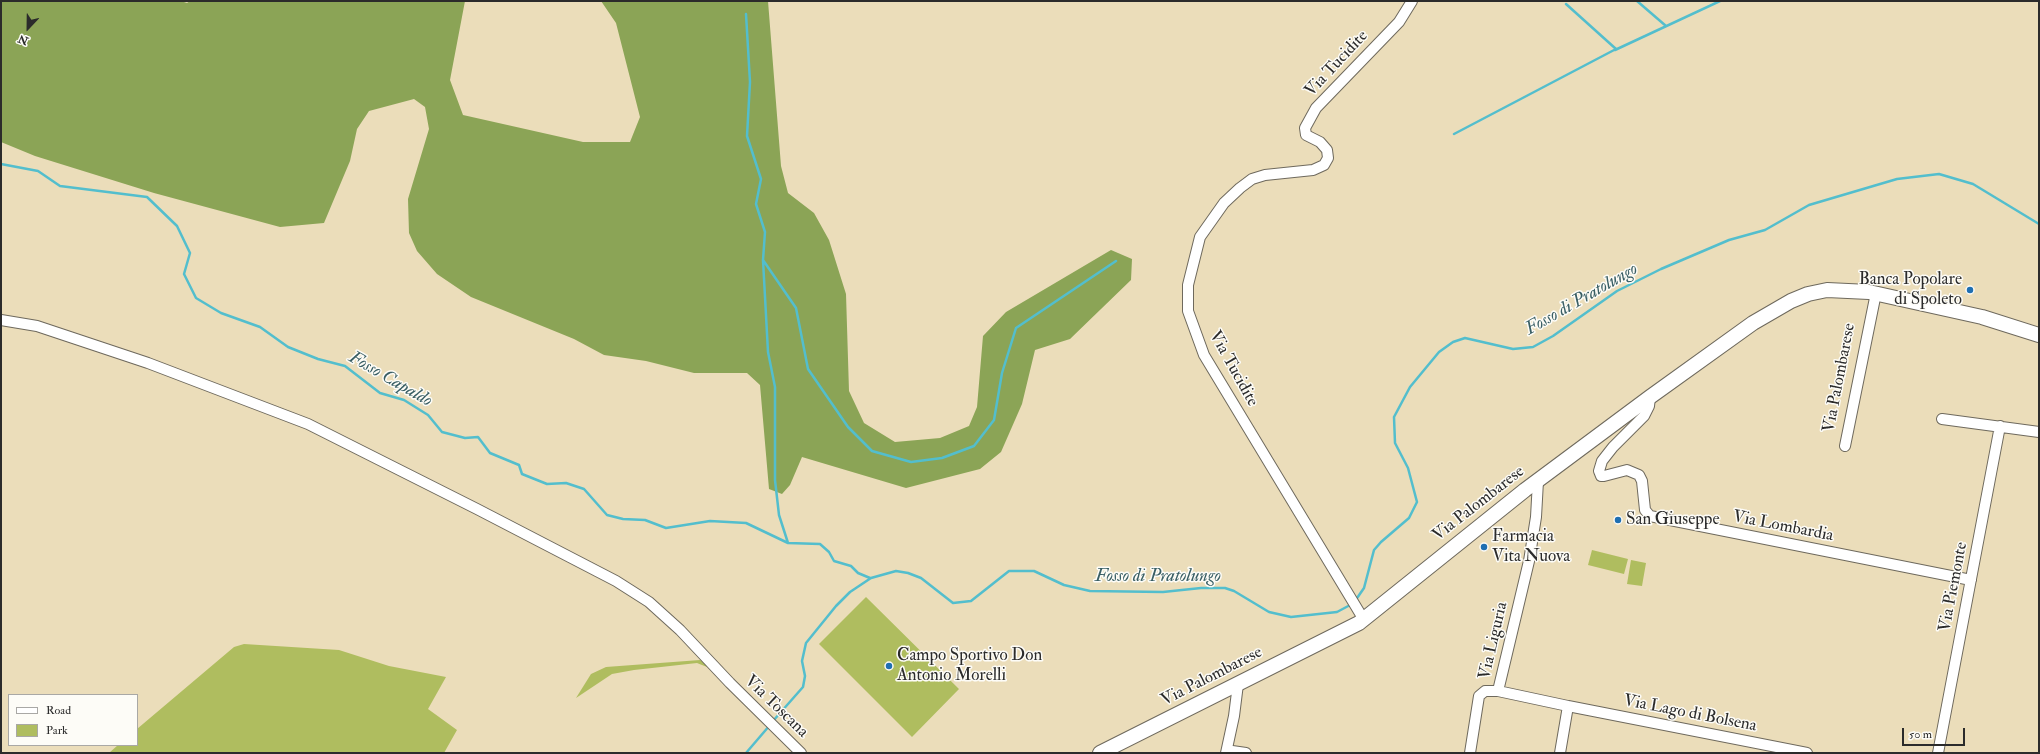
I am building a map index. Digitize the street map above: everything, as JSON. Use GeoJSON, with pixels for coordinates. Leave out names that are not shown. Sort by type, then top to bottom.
{"type":"FeatureCollection","features":[{"type":"Feature","properties":{"kind":"main road","name":"Via Palombarese"},"geometry":{"type":"LineString","coordinates":[[1100,753],[1238,684],[1361,615],[1650,397],[1753,323],[1790,300],[1827,290],[1847,290],[1876,293],[1982,317],[2039,335]]}},
{"type":"Feature","properties":{"kind":"street","name":"Via Tucidite"},"geometry":{"type":"LineString","coordinates":[[1361,615],[1204,355],[1188,312],[1188,285],[1200,237],[1224,203],[1240,188],[1252,179],[1264,175],[1313,170],[1324,165],[1328,158],[1327,150],[1320,142],[1306,135],[1305,128],[1316,108],[1399,22],[1412,1]]}},
{"type":"Feature","properties":{"kind":"street","name":"Via Palombarese"},"geometry":{"type":"LineString","coordinates":[[1845,446],[1876,293]]}},
{"type":"Feature","properties":{"kind":"street","name":"Via Toscana"},"geometry":{"type":"LineString","coordinates":[[1,320],[38,326],[148,364],[308,424],[477,509],[627,587],[649,602],[680,630],[730,684],[763,714],[801,753]]}},
{"type":"Feature","properties":{"kind":"street","name":"Via Lombardia"},"geometry":{"type":"LineString","coordinates":[[1650,397],[1649,406],[1644,416],[1613,447],[1600,464],[1598,471],[1602,476],[1627,470],[1639,475],[1642,479],[1645,510],[1650,516],[1971,580]]}},
{"type":"Feature","properties":{"kind":"street"},"geometry":{"type":"LineString","coordinates":[[1942,418],[2039,432]]}},
{"type":"Feature","properties":{"kind":"street","name":"Via Piemonte"},"geometry":{"type":"LineString","coordinates":[[1938,753],[2000,426]]}},
{"type":"Feature","properties":{"kind":"street","name":"Via Liguria"},"geometry":{"type":"LineString","coordinates":[[1538,481],[1536,517],[1529,561],[1498,691],[1568,706]]}},
{"type":"Feature","properties":{"kind":"street"},"geometry":{"type":"LineString","coordinates":[[1226,752],[1234,716],[1238,684]]}},
{"type":"Feature","properties":{"kind":"street"},"geometry":{"type":"LineString","coordinates":[[1470,753],[1479,696],[1485,691],[1498,691]]}},
{"type":"Feature","properties":{"kind":"street"},"geometry":{"type":"LineString","coordinates":[[1560,753],[1568,706]]}},
{"type":"Feature","properties":{"kind":"street","name":"Via Lago di Bolsena"},"geometry":{"type":"LineString","coordinates":[[1568,706],[1807,753]]}},
{"type":"Feature","properties":{"kind":"street"},"geometry":{"type":"LineString","coordinates":[[1226,752],[1232,750],[1246,753]]}},
{"type":"Feature","properties":{"kind":"green space"},"geometry":{"type":"Polygon","coordinates":[[[1,1],[181,1],[187,3],[190,1],[465,1],[450,80],[463,115],[583,142],[630,142],[640,117],[616,23],[601,1],[768,1],[781,166],[788,193],[814,213],[829,240],[846,294],[849,391],[864,423],[895,442],[940,438],[969,426],[977,407],[983,336],[1006,312],[1111,250],[1132,259],[1131,280],[1070,339],[1035,350],[1022,404],[1001,452],[980,469],[906,488],[802,457],[790,485],[782,494],[769,489],[760,385],[747,373],[694,373],[646,361],[604,355],[574,339],[471,297],[437,274],[417,251],[409,233],[408,199],[429,129],[425,107],[414,99],[369,111],[357,129],[350,161],[324,223],[280,227],[154,193],[35,156],[1,142],[1,1]]]}},
{"type":"Feature","properties":{"kind":"green space"},"geometry":{"type":"Polygon","coordinates":[[[1592,550],[1628,559],[1624,574],[1588,565],[1592,550]]]}},
{"type":"Feature","properties":{"kind":"green space"},"geometry":{"type":"Polygon","coordinates":[[[1631,560],[1646,563],[1642,586],[1627,584],[1631,560]]]}},
{"type":"Feature","properties":{"kind":"green space","name":"Campo Sportivo Don Antonio Morelli"},"geometry":{"type":"Polygon","coordinates":[[[866,597],[959,689],[912,737],[819,644],[866,597]]]}},
{"type":"Feature","properties":{"kind":"green space"},"geometry":{"type":"Polygon","coordinates":[[[244,644],[339,650],[389,666],[446,677],[428,709],[457,730],[444,753],[109,753],[117,746],[138,746],[138,728],[234,647],[244,644]]]}},
{"type":"Feature","properties":{"kind":"green space"},"geometry":{"type":"Polygon","coordinates":[[[700,660],[705,662],[707,667],[697,663],[612,674],[576,698],[591,674],[606,667],[700,660]]]}},
{"type":"Feature","properties":{"kind":"waterway"},"geometry":{"type":"LineString","coordinates":[[1637,1],[1666,26]]}},
{"type":"Feature","properties":{"kind":"waterway"},"geometry":{"type":"LineString","coordinates":[[1615,50],[1720,1]]}},
{"type":"Feature","properties":{"kind":"waterway"},"geometry":{"type":"LineString","coordinates":[[1454,134],[1616,49],[1566,4]]}},
{"type":"Feature","properties":{"kind":"waterway"},"geometry":{"type":"LineString","coordinates":[[746,14],[750,82],[747,136],[761,179],[756,204],[765,232],[763,260],[768,352],[775,387],[775,480],[779,515],[788,543]]}},
{"type":"Feature","properties":{"kind":"waterway","name":"Fosso Capaldo"},"geometry":{"type":"LineString","coordinates":[[1,164],[38,171],[60,186],[147,197],[177,226],[190,253],[184,274],[196,298],[221,313],[260,327],[288,347],[318,359],[345,366],[380,393],[404,400],[428,415],[442,432],[465,438],[478,437],[490,453],[519,465],[522,474],[547,484],[566,483],[584,489],[607,515],[623,519],[645,520],[666,528],[710,521],[746,523],[788,543],[820,544],[829,552],[834,561],[851,566],[858,573],[870,578]]}},
{"type":"Feature","properties":{"kind":"waterway","name":"Fosso di Pratolungo"},"geometry":{"type":"LineString","coordinates":[[1355,601],[1364,588],[1374,550],[1409,518],[1417,502],[1408,468],[1395,443],[1394,417],[1410,387],[1439,352],[1453,342],[1465,338],[1513,349],[1533,347],[1553,336],[1617,291],[1661,269],[1729,240],[1765,230],[1809,205],[1897,179],[1939,174],[1973,184],[2039,224]]}},
{"type":"Feature","properties":{"kind":"waterway"},"geometry":{"type":"LineString","coordinates":[[763,260],[796,308],[808,369],[848,427],[872,451],[911,462],[942,458],[974,446],[994,420],[1002,373],[1016,328],[1116,261]]}},
{"type":"Feature","properties":{"kind":"waterway","name":"Fosso di Pratolungo"},"geometry":{"type":"LineString","coordinates":[[773,721],[803,687],[805,676],[802,661],[806,643],[836,606],[850,592],[871,578],[896,571],[908,573],[921,578],[953,603],[971,601],[1009,571],[1034,571],[1064,585],[1090,591],[1163,592],[1201,588],[1225,588],[1234,591],[1269,612],[1291,617],[1337,612],[1352,604]]}},
{"type":"Feature","properties":{"kind":"waterway"},"geometry":{"type":"LineString","coordinates":[[746,753],[770,725]]}},
{"type":"Feature","properties":{"kind":"place","name":"Banca Popolare di Spoleto"},"geometry":{"type":"Point","coordinates":[1970,290]}},
{"type":"Feature","properties":{"kind":"place","name":"San Giuseppe"},"geometry":{"type":"Point","coordinates":[1618,520]}},
{"type":"Feature","properties":{"kind":"place","name":"Farmacia Vita Nuova"},"geometry":{"type":"Point","coordinates":[1484,547]}},
{"type":"Feature","properties":{"kind":"place","name":"Campo Sportivo Don Antonio Morelli"},"geometry":{"type":"Point","coordinates":[889,666]}}]}
